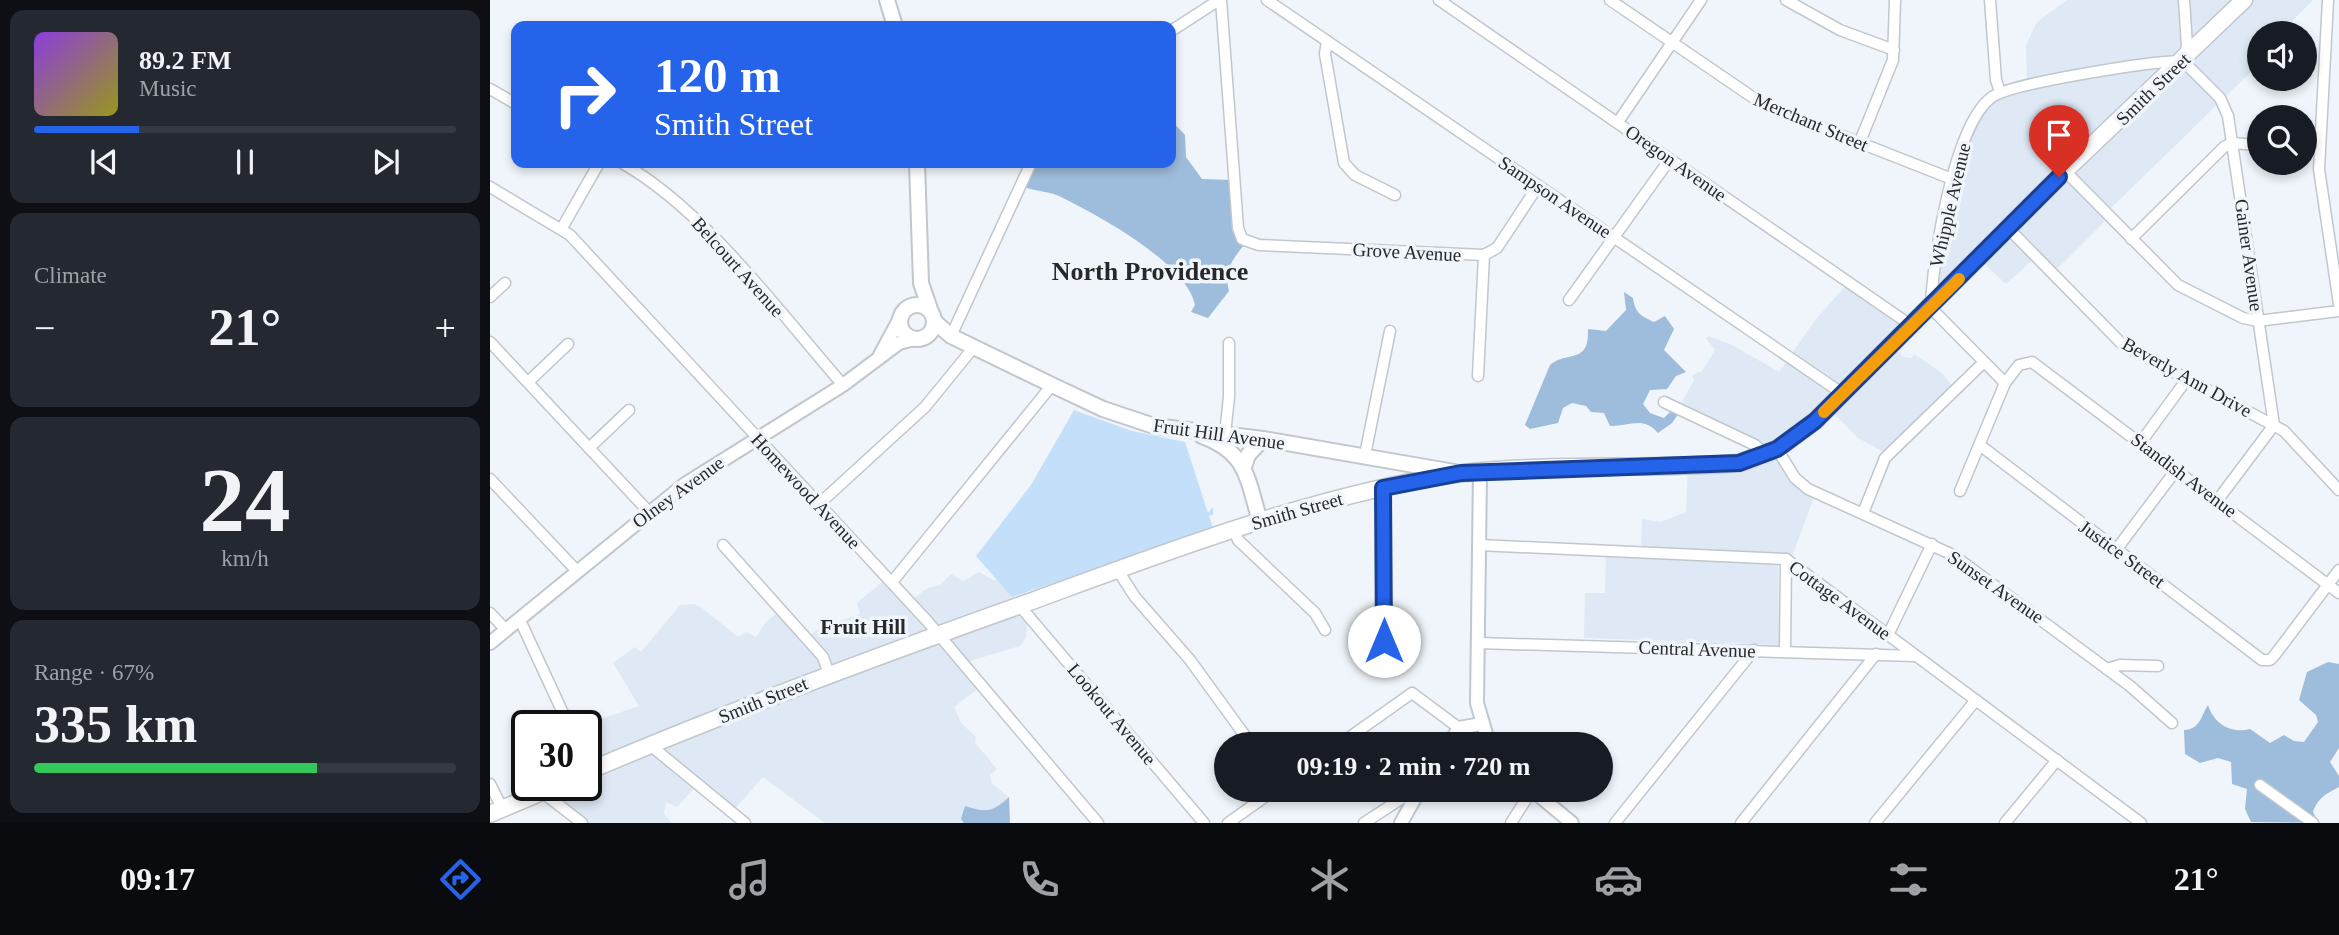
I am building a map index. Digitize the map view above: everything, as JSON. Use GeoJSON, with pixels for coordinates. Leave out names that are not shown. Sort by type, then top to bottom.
{"type":"FeatureCollection","features":[{"type":"Feature","properties":{"kind":"main road"},"geometry":{"type":"LineString","coordinates":[[887,0],[893,21]]}},
{"type":"Feature","properties":{"kind":"main road","name":"Smith Street"},"geometry":{"type":"LineString","coordinates":[[602,763],[829,674],[1116,569],[1260,521],[1383,488],[1461,473],[1729,463],[1771,451],[1800,434],[1843,394],[2065,172],[2244,0]]}},
{"type":"Feature","properties":{"kind":"main road","name":"Fruit Hill Avenue"},"geometry":{"type":"LineString","coordinates":[[917,168],[921,283],[927,327],[1132,419],[1192,432],[1263,439],[1461,473]]}},
{"type":"Feature","properties":{"kind":"main road","name":"Fruit Hill Avenue"},"geometry":{"type":"LineString","coordinates":[[905,311],[921,283]]}},
{"type":"Feature","properties":{"kind":"main road"},"geometry":{"type":"LineString","coordinates":[[919,305],[927,327],[904,332],[905,311],[919,305]]}},
{"type":"Feature","properties":{"kind":"main road"},"geometry":{"type":"LineString","coordinates":[[1192,432],[1225,446],[1244,467],[1260,521]]}},
{"type":"Feature","properties":{"kind":"main road"},"geometry":{"type":"LineString","coordinates":[[1244,467],[1248,455],[1263,439]]}},
{"type":"Feature","properties":{"kind":"main road"},"geometry":{"type":"LineString","coordinates":[[496,811],[520,801]]}},
{"type":"Feature","properties":{"kind":"street"},"geometry":{"type":"LineString","coordinates":[[1176,27],[1220,0]]}},
{"type":"Feature","properties":{"kind":"street","name":"Grove Avenue"},"geometry":{"type":"LineString","coordinates":[[1220,0],[1238,228],[1242,239],[1259,245],[1484,255],[1496,248],[1538,186]]}},
{"type":"Feature","properties":{"kind":"street","name":"Sampson Avenue"},"geometry":{"type":"LineString","coordinates":[[1267,0],[1843,394]]}},
{"type":"Feature","properties":{"kind":"street","name":"Oregon Avenue"},"geometry":{"type":"LineString","coordinates":[[1439,0],[1912,326]]}},
{"type":"Feature","properties":{"kind":"street","name":"Merchant Street"},"geometry":{"type":"LineString","coordinates":[[1610,0],[1764,105],[1952,179]]}},
{"type":"Feature","properties":{"kind":"street"},"geometry":{"type":"LineString","coordinates":[[1618,122],[1701,0]]}},
{"type":"Feature","properties":{"kind":"street"},"geometry":{"type":"LineString","coordinates":[[1786,0],[1832,26],[1895,50]]}},
{"type":"Feature","properties":{"kind":"street"},"geometry":{"type":"LineString","coordinates":[[1859,144],[1895,50],[1895,0]]}},
{"type":"Feature","properties":{"kind":"street"},"geometry":{"type":"LineString","coordinates":[[1990,0],[1996,80],[2000,92],[2117,69],[2183,61],[2187,46],[2184,0]]}},
{"type":"Feature","properties":{"kind":"street"},"geometry":{"type":"LineString","coordinates":[[2328,0],[2319,149],[2322,203],[2339,304]]}},
{"type":"Feature","properties":{"kind":"street"},"geometry":{"type":"LineString","coordinates":[[1327,41],[1325,54],[1341,153],[1349,171],[1395,195]]}},
{"type":"Feature","properties":{"kind":"street","name":"Gainer Avenue"},"geometry":{"type":"LineString","coordinates":[[2183,61],[2220,98],[2228,116],[2274,425]]}},
{"type":"Feature","properties":{"kind":"street"},"geometry":{"type":"LineString","coordinates":[[490,89],[511,101]]}},
{"type":"Feature","properties":{"kind":"street","name":"Whipple Avenue"},"geometry":{"type":"LineString","coordinates":[[1930,308],[1952,179],[1969,124],[1983,104],[2000,92]]}},
{"type":"Feature","properties":{"kind":"street"},"geometry":{"type":"LineString","coordinates":[[2131,239],[2232,143],[2247,144]]}},
{"type":"Feature","properties":{"kind":"street"},"geometry":{"type":"LineString","coordinates":[[1569,300],[1670,159]]}},
{"type":"Feature","properties":{"kind":"street"},"geometry":{"type":"LineString","coordinates":[[562,228],[596,168]]}},
{"type":"Feature","properties":{"kind":"street","name":"Belcourt Avenue"},"geometry":{"type":"LineString","coordinates":[[630,168],[663,189],[712,236],[843,385]]}},
{"type":"Feature","properties":{"kind":"street"},"geometry":{"type":"LineString","coordinates":[[951,337],[1029,168]]}},
{"type":"Feature","properties":{"kind":"street"},"geometry":{"type":"LineString","coordinates":[[2065,172],[2172,282],[2243,318],[2258,321],[2339,311]]}},
{"type":"Feature","properties":{"kind":"street","name":"Homewood Avenue"},"geometry":{"type":"LineString","coordinates":[[490,187],[562,228],[892,582],[1098,823]]}},
{"type":"Feature","properties":{"kind":"street","name":"Beverly Ann Drive"},"geometry":{"type":"LineString","coordinates":[[2009,229],[2122,344],[2274,425],[2290,436],[2339,490]]}},
{"type":"Feature","properties":{"kind":"street"},"geometry":{"type":"LineString","coordinates":[[1478,376],[1484,255]]}},
{"type":"Feature","properties":{"kind":"street"},"geometry":{"type":"LineString","coordinates":[[490,297],[505,283]]}},
{"type":"Feature","properties":{"kind":"street"},"geometry":{"type":"LineString","coordinates":[[1930,308],[2005,383],[1960,491]]}},
{"type":"Feature","properties":{"kind":"street","name":"Olney Avenue"},"geometry":{"type":"LineString","coordinates":[[878,358],[905,311]]}},
{"type":"Feature","properties":{"kind":"street","name":"Olney Avenue"},"geometry":{"type":"LineString","coordinates":[[490,643],[648,511],[757,437],[843,385],[878,358],[927,327]]}},
{"type":"Feature","properties":{"kind":"street"},"geometry":{"type":"LineString","coordinates":[[1365,456],[1390,331]]}},
{"type":"Feature","properties":{"kind":"street"},"geometry":{"type":"LineString","coordinates":[[490,342],[648,511]]}},
{"type":"Feature","properties":{"kind":"street"},"geometry":{"type":"LineString","coordinates":[[1225,434],[1229,397],[1229,343]]}},
{"type":"Feature","properties":{"kind":"street"},"geometry":{"type":"LineString","coordinates":[[528,382],[568,344]]}},
{"type":"Feature","properties":{"kind":"street"},"geometry":{"type":"LineString","coordinates":[[819,504],[925,407],[974,347]]}},
{"type":"Feature","properties":{"kind":"street","name":"Standish Avenue"},"geometry":{"type":"LineString","coordinates":[[2005,383],[2019,365],[2027,361],[2141,442],[2339,593]]}},
{"type":"Feature","properties":{"kind":"street"},"geometry":{"type":"LineString","coordinates":[[1863,513],[1885,458],[1984,362]]}},
{"type":"Feature","properties":{"kind":"street"},"geometry":{"type":"LineString","coordinates":[[2141,442],[2187,379]]}},
{"type":"Feature","properties":{"kind":"street"},"geometry":{"type":"LineString","coordinates":[[892,582],[1052,385]]}},
{"type":"Feature","properties":{"kind":"street"},"geometry":{"type":"LineString","coordinates":[[1664,402],[1771,451]]}},
{"type":"Feature","properties":{"kind":"street"},"geometry":{"type":"LineString","coordinates":[[589,448],[629,410]]}},
{"type":"Feature","properties":{"kind":"street"},"geometry":{"type":"LineString","coordinates":[[2217,501],[2274,425]]}},
{"type":"Feature","properties":{"kind":"street","name":"Justice Street"},"geometry":{"type":"LineString","coordinates":[[1980,446],[2266,661],[2274,656],[2328,584]]}},
{"type":"Feature","properties":{"kind":"street","name":"Sunset Avenue"},"geometry":{"type":"LineString","coordinates":[[1771,451],[1800,483],[1933,544],[1976,570],[2107,669],[2172,723]]}},
{"type":"Feature","properties":{"kind":"street"},"geometry":{"type":"LineString","coordinates":[[2116,550],[2176,470]]}},
{"type":"Feature","properties":{"kind":"street"},"geometry":{"type":"LineString","coordinates":[[1480,472],[1477,703],[1484,732]]}},
{"type":"Feature","properties":{"kind":"street"},"geometry":{"type":"LineString","coordinates":[[490,479],[577,571]]}},
{"type":"Feature","properties":{"kind":"street"},"geometry":{"type":"LineString","coordinates":[[1383,488],[1384,641]]}},
{"type":"Feature","properties":{"kind":"street"},"geometry":{"type":"LineString","coordinates":[[1234,530],[1238,540],[1315,613],[1325,630]]}},
{"type":"Feature","properties":{"kind":"street"},"geometry":{"type":"LineString","coordinates":[[1888,635],[1933,544]]}},
{"type":"Feature","properties":{"kind":"street"},"geometry":{"type":"LineString","coordinates":[[723,545],[823,657],[829,674]]}},
{"type":"Feature","properties":{"kind":"street","name":"Cottage Avenue"},"geometry":{"type":"LineString","coordinates":[[1479,545],[1786,559],[2141,823]]}},
{"type":"Feature","properties":{"kind":"street"},"geometry":{"type":"LineString","coordinates":[[1785,651],[1786,559]]}},
{"type":"Feature","properties":{"kind":"street"},"geometry":{"type":"LineString","coordinates":[[1116,569],[1135,597],[1190,660],[1242,732]]}},
{"type":"Feature","properties":{"kind":"street"},"geometry":{"type":"LineString","coordinates":[[2328,584],[2339,570]]}},
{"type":"Feature","properties":{"kind":"street","name":"Lookout Avenue"},"geometry":{"type":"LineString","coordinates":[[1019,605],[1204,823]]}},
{"type":"Feature","properties":{"kind":"street"},"geometry":{"type":"LineString","coordinates":[[490,614],[506,630]]}},
{"type":"Feature","properties":{"kind":"street"},"geometry":{"type":"LineString","coordinates":[[519,618],[562,710]]}},
{"type":"Feature","properties":{"kind":"street","name":"Central Avenue"},"geometry":{"type":"LineString","coordinates":[[1478,643],[1916,656]]}},
{"type":"Feature","properties":{"kind":"street"},"geometry":{"type":"LineString","coordinates":[[1615,823],[1754,650]]}},
{"type":"Feature","properties":{"kind":"street"},"geometry":{"type":"LineString","coordinates":[[1741,823],[1876,654]]}},
{"type":"Feature","properties":{"kind":"street"},"geometry":{"type":"LineString","coordinates":[[2107,669],[2120,664],[2158,666]]}},
{"type":"Feature","properties":{"kind":"street"},"geometry":{"type":"LineString","coordinates":[[1357,732],[1412,692],[1459,728]]}},
{"type":"Feature","properties":{"kind":"street"},"geometry":{"type":"LineString","coordinates":[[1875,823],[1976,700]]}},
{"type":"Feature","properties":{"kind":"street"},"geometry":{"type":"LineString","coordinates":[[1456,732],[1459,728],[1481,724]]}},
{"type":"Feature","properties":{"kind":"street"},"geometry":{"type":"LineString","coordinates":[[650,745],[745,823]]}},
{"type":"Feature","properties":{"kind":"street"},"geometry":{"type":"LineString","coordinates":[[2005,823],[2057,760]]}},
{"type":"Feature","properties":{"kind":"street"},"geometry":{"type":"LineString","coordinates":[[490,783],[496,811]]}},
{"type":"Feature","properties":{"kind":"street"},"geometry":{"type":"LineString","coordinates":[[2260,785],[2313,823]]}},
{"type":"Feature","properties":{"kind":"street"},"geometry":{"type":"LineString","coordinates":[[561,801],[582,823]]}},
{"type":"Feature","properties":{"kind":"street"},"geometry":{"type":"LineString","coordinates":[[1228,823],[1258,802]]}},
{"type":"Feature","properties":{"kind":"street"},"geometry":{"type":"LineString","coordinates":[[1364,823],[1397,802]]}},
{"type":"Feature","properties":{"kind":"street"},"geometry":{"type":"LineString","coordinates":[[1401,823],[1412,802]]}},
{"type":"Feature","properties":{"kind":"street"},"geometry":{"type":"LineString","coordinates":[[1510,823],[1523,802]]}},
{"type":"Feature","properties":{"kind":"street"},"geometry":{"type":"LineString","coordinates":[[1546,802],[1572,823]]}},
{"type":"Feature","properties":{"kind":"shaded area"},"geometry":{"type":"Polygon","coordinates":[[[2067,0],[2313,0],[2292,21],[2247,21],[2247,76],[2111,208],[2103,223],[2052,274],[2036,257],[2006,284],[1980,260],[1930,299],[1963,133],[1977,106],[1996,90],[2027,80],[2026,45],[2037,22],[2067,0]]]}},
{"type":"Feature","properties":{"kind":"shaded area"},"geometry":{"type":"Polygon","coordinates":[[[1176,125],[1185,135],[1186,157],[1202,179],[1231,180],[1236,229],[1247,241],[1229,270],[1229,291],[1208,318],[1191,312],[1195,305],[1188,289],[1176,273],[1138,242],[1059,196],[1018,184],[1025,168],[1176,168],[1176,125]]]}},
{"type":"Feature","properties":{"kind":"shaded area"},"geometry":{"type":"Polygon","coordinates":[[[1849,282],[1909,323],[1891,344],[1903,357],[1912,358],[1914,354],[1942,373],[1953,387],[1887,454],[1858,438],[1828,407],[1778,445],[1786,466],[1816,492],[1791,559],[1768,553],[1641,548],[1642,519],[1661,522],[1686,512],[1688,465],[1765,451],[1683,410],[1682,402],[1694,380],[1692,375],[1702,371],[1715,350],[1706,338],[1709,336],[1732,345],[1779,372],[1816,319],[1849,282]]]}},
{"type":"Feature","properties":{"kind":"shaded area"},"geometry":{"type":"Polygon","coordinates":[[[1624,292],[1633,298],[1637,311],[1646,318],[1654,322],[1665,316],[1674,329],[1664,350],[1686,372],[1676,376],[1667,389],[1650,390],[1643,404],[1650,413],[1664,418],[1672,410],[1681,410],[1672,423],[1658,433],[1642,423],[1610,426],[1604,413],[1591,412],[1586,406],[1572,403],[1563,408],[1558,423],[1530,429],[1525,425],[1550,365],[1581,352],[1585,348],[1588,329],[1606,331],[1626,310],[1624,292]]]}},
{"type":"Feature","properties":{"kind":"shaded area"},"geometry":{"type":"Polygon","coordinates":[[[1074,410],[1132,431],[1185,442],[1208,513],[1213,507],[1213,515],[1209,516],[1213,528],[1012,597],[976,556],[1031,485],[1074,410]]]}},
{"type":"Feature","properties":{"kind":"shaded area"},"geometry":{"type":"Polygon","coordinates":[[[1606,554],[1778,561],[1779,645],[1584,638],[1585,593],[1605,593],[1606,554]]]}},
{"type":"Feature","properties":{"kind":"shaded area"},"geometry":{"type":"Polygon","coordinates":[[[979,572],[993,580],[1002,579],[1007,582],[1016,603],[1028,615],[1026,637],[1020,646],[970,661],[956,653],[980,687],[954,707],[961,723],[976,737],[975,743],[997,769],[990,775],[992,784],[1009,797],[996,809],[961,819],[964,823],[825,823],[763,777],[732,812],[696,786],[677,807],[666,802],[664,814],[672,823],[583,823],[557,801],[602,801],[602,719],[639,706],[613,663],[635,647],[641,652],[680,605],[694,604],[702,608],[738,637],[746,632],[756,637],[765,623],[780,610],[805,639],[820,628],[860,614],[857,603],[887,578],[912,600],[926,589],[940,585],[951,574],[963,581],[979,572]]]}},
{"type":"Feature","properties":{"kind":"shaded area"},"geometry":{"type":"Polygon","coordinates":[[[2328,662],[2339,664],[2339,748],[2330,762],[2339,776],[2339,787],[2324,796],[2315,807],[2313,812],[2319,823],[2251,822],[2245,809],[2247,789],[2232,784],[2231,762],[2218,758],[2200,763],[2185,754],[2184,730],[2197,725],[2208,705],[2214,717],[2230,729],[2250,729],[2270,743],[2284,735],[2294,741],[2304,742],[2318,722],[2316,715],[2299,700],[2307,672],[2328,662]]]}},
{"type":"Feature","properties":{"kind":"shaded area"},"geometry":{"type":"Polygon","coordinates":[[[1009,797],[1010,823],[964,823],[961,819],[965,806],[989,810],[1009,797]]]}},
{"type":"Feature","properties":{"kind":"slow traffic"},"geometry":{"type":"LineString","coordinates":[[1824,412],[1959,279]]}},
{"type":"Feature","properties":{"kind":"district","name":"North Providence"},"geometry":{"type":"Point","coordinates":[1150,271]}},
{"type":"Feature","properties":{"kind":"district","name":"Fruit Hill"},"geometry":{"type":"Point","coordinates":[863,627]}},
{"type":"Feature","properties":{"kind":"route"},"geometry":{"type":"LineString","coordinates":[[1384,641],[1383,488],[1461,473],[1739,463],[1777,449],[1800,434],[1843,394],[2059,177]]}}]}
